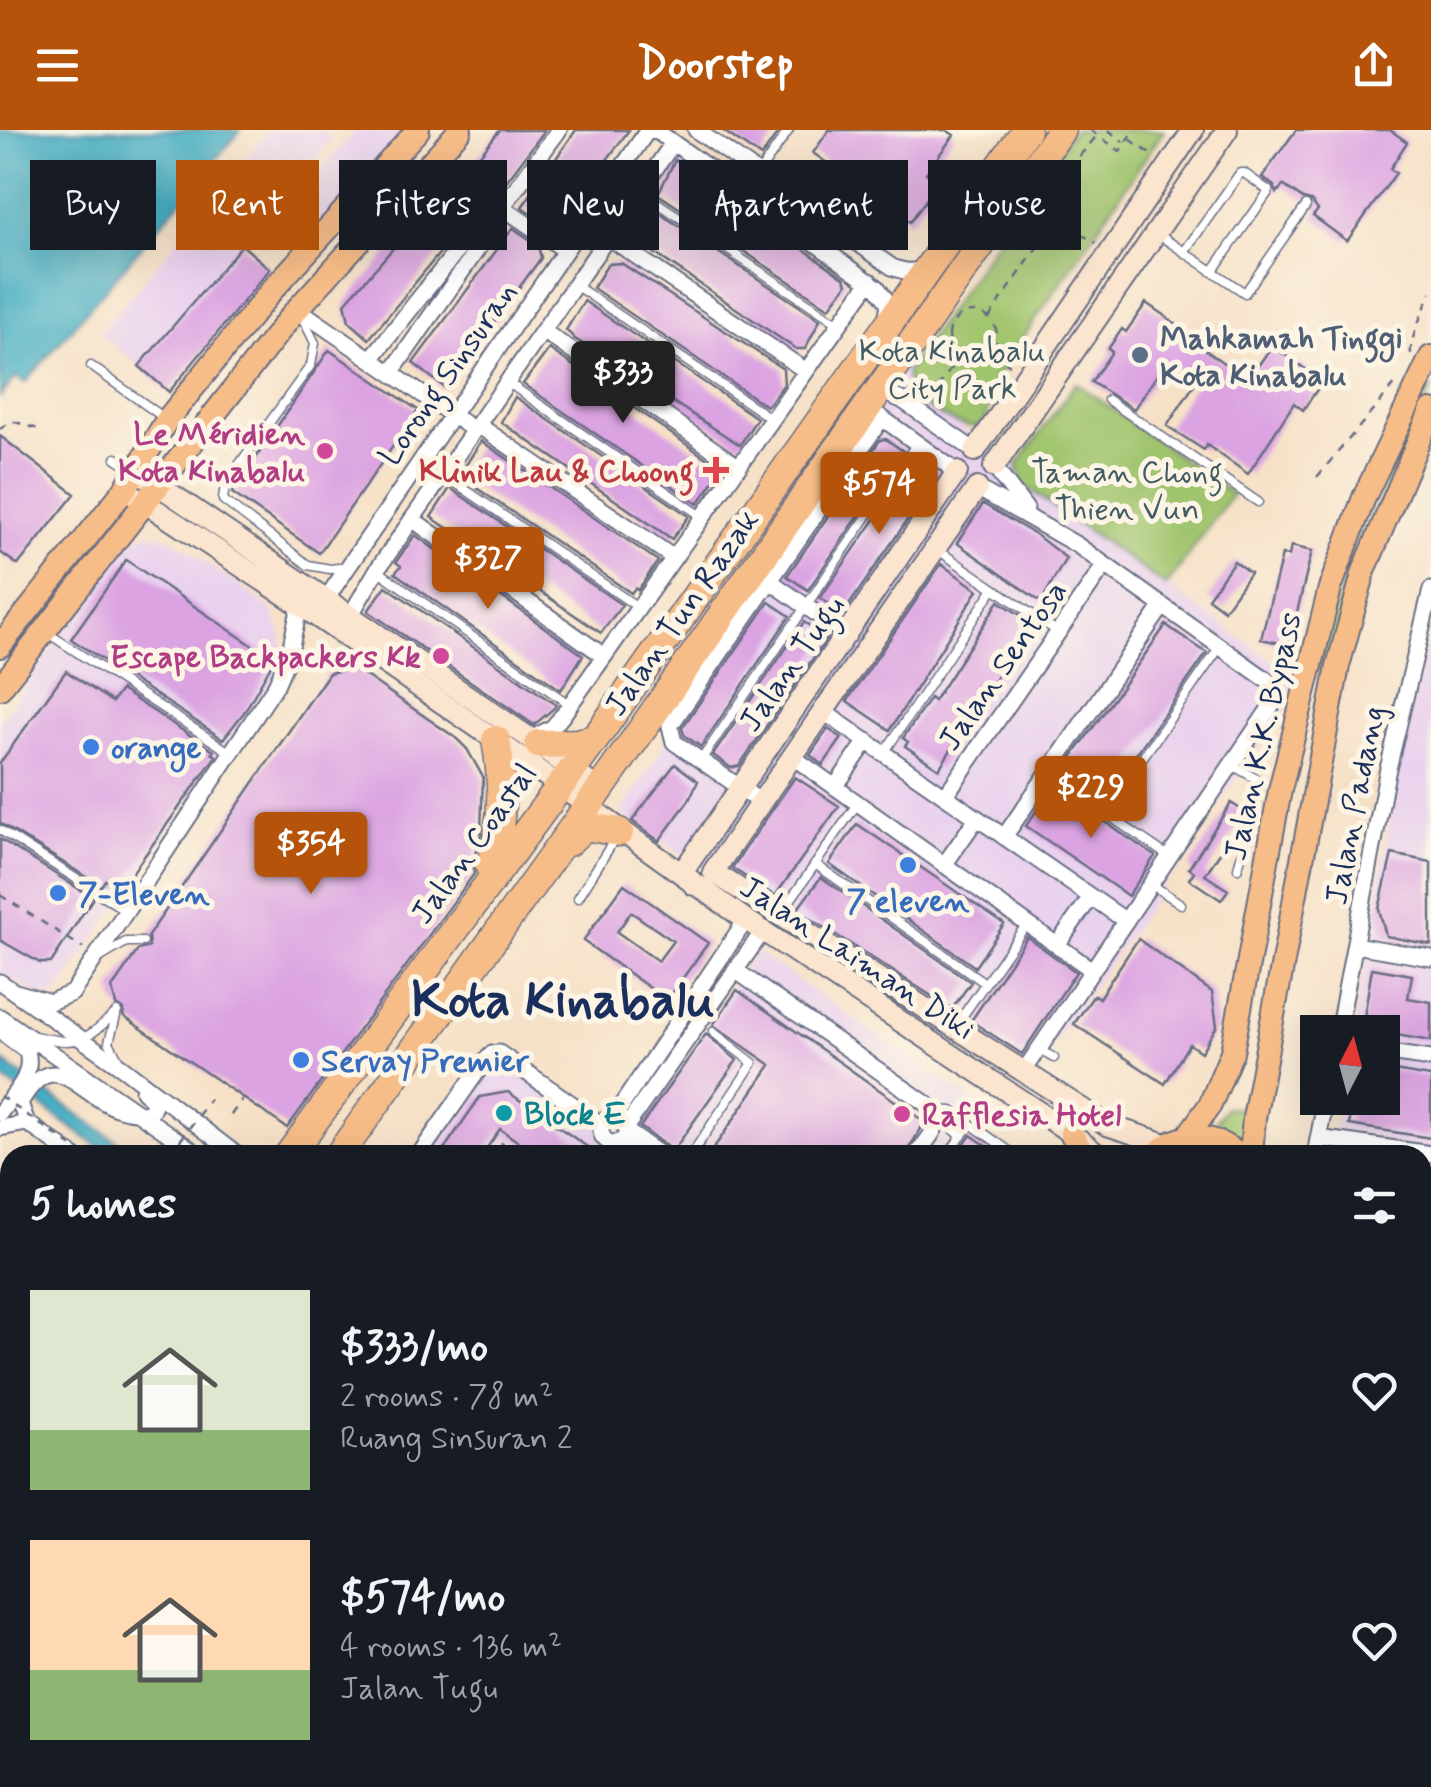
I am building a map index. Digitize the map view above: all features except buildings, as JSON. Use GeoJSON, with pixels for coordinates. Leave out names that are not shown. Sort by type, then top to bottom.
{"type":"FeatureCollection","features":[{"type":"Feature","properties":{"kind":"highway","name":"Jalan Tun Razak"},"geometry":{"type":"LineString","coordinates":[[565,776],[1026,130]]}},
{"type":"Feature","properties":{"kind":"highway","name":"Jalan Tun Razak"},"geometry":{"type":"LineString","coordinates":[[593,799],[876,406],[1062,130]]}},
{"type":"Feature","properties":{"kind":"highway"},"geometry":{"type":"LineString","coordinates":[[786,468],[850,395],[864,390],[876,406]]}},
{"type":"Feature","properties":{"kind":"highway"},"geometry":{"type":"LineString","coordinates":[[535,742],[577,743],[595,738]]}},
{"type":"Feature","properties":{"kind":"highway"},"geometry":{"type":"LineString","coordinates":[[462,916],[489,870],[498,842],[502,792],[496,740]]}},
{"type":"Feature","properties":{"kind":"highway","name":"Jalan Coastal"},"geometry":{"type":"LineString","coordinates":[[296,1145],[565,776]]}},
{"type":"Feature","properties":{"kind":"highway"},"geometry":{"type":"LineString","coordinates":[[347,1145],[593,799]]}},
{"type":"Feature","properties":{"kind":"highway"},"geometry":{"type":"LineString","coordinates":[[544,870],[585,826],[619,832]]}},
{"type":"Feature","properties":{"kind":"main road"},"geometry":{"type":"LineString","coordinates":[[0,646],[166,420],[272,290],[418,130]]}},
{"type":"Feature","properties":{"kind":"main road"},"geometry":{"type":"LineString","coordinates":[[126,473],[428,130]]}},
{"type":"Feature","properties":{"kind":"main road"},"geometry":{"type":"LineString","coordinates":[[0,688],[298,309],[460,130]]}},
{"type":"Feature","properties":{"kind":"main road","name":"Jalan K.K. Bypass"},"geometry":{"type":"LineString","coordinates":[[1170,1145],[1210,1105],[1232,1052],[1280,790],[1330,588],[1421,356]]}},
{"type":"Feature","properties":{"kind":"main road","name":"Jalan K.K. Bypass"},"geometry":{"type":"LineString","coordinates":[[1252,1145],[1338,666],[1364,571],[1431,411]]}},
{"type":"Feature","properties":{"kind":"main road"},"geometry":{"type":"LineString","coordinates":[[1071,1133],[1078,1145]]}},
{"type":"Feature","properties":{"kind":"main road"},"geometry":{"type":"LineString","coordinates":[[1170,1145],[1215,1140],[1223,1145]]}},
{"type":"Feature","properties":{"kind":"street"},"geometry":{"type":"LineString","coordinates":[[507,199],[559,130]]}},
{"type":"Feature","properties":{"kind":"street"},"geometry":{"type":"LineString","coordinates":[[696,130],[747,158],[892,268],[920,270],[930,261]]}},
{"type":"Feature","properties":{"kind":"street"},"geometry":{"type":"LineString","coordinates":[[957,472],[961,458],[975,452],[1193,130]]}},
{"type":"Feature","properties":{"kind":"street"},"geometry":{"type":"LineString","coordinates":[[978,488],[992,479],[994,467],[1227,130]]}},
{"type":"Feature","properties":{"kind":"street"},"geometry":{"type":"LineString","coordinates":[[648,134],[674,143],[870,281],[885,294],[889,304],[890,312],[882,328]]}},
{"type":"Feature","properties":{"kind":"street"},"geometry":{"type":"LineString","coordinates":[[648,134],[663,157]]}},
{"type":"Feature","properties":{"kind":"street","name":"Lorong Sinsuran"},"geometry":{"type":"LineString","coordinates":[[629,160],[648,134]]}},
{"type":"Feature","properties":{"kind":"street","name":"Lorong Sinsuran"},"geometry":{"type":"LineString","coordinates":[[659,163],[674,143]]}},
{"type":"Feature","properties":{"kind":"street"},"geometry":{"type":"LineString","coordinates":[[371,359],[464,250]]}},
{"type":"Feature","properties":{"kind":"street"},"geometry":{"type":"LineString","coordinates":[[392,373],[473,250]]}},
{"type":"Feature","properties":{"kind":"street","name":"Lorong Sinsuran"},"geometry":{"type":"LineString","coordinates":[[326,599],[565,250]]}},
{"type":"Feature","properties":{"kind":"street","name":"Lorong Sinsuran"},"geometry":{"type":"LineString","coordinates":[[350,616],[377,570],[599,250]]}},
{"type":"Feature","properties":{"kind":"street"},"geometry":{"type":"LineString","coordinates":[[627,250],[806,371]]}},
{"type":"Feature","properties":{"kind":"street"},"geometry":{"type":"LineString","coordinates":[[535,742],[570,705],[870,281]]}},
{"type":"Feature","properties":{"kind":"street"},"geometry":{"type":"LineString","coordinates":[[298,309],[674,558]]}},
{"type":"Feature","properties":{"kind":"street"},"geometry":{"type":"LineString","coordinates":[[543,331],[738,468]]}},
{"type":"Feature","properties":{"kind":"street"},"geometry":{"type":"LineString","coordinates":[[761,802],[674,742],[670,726],[770,581],[876,406],[902,400],[975,452],[985,454],[1014,498],[1036,519]]}},
{"type":"Feature","properties":{"kind":"street"},"geometry":{"type":"LineString","coordinates":[[876,406],[957,472],[966,486],[978,488],[1036,519],[1273,686],[1276,700],[1092,970],[1046,1053],[1024,1071]]}},
{"type":"Feature","properties":{"kind":"street","name":"Jalan Tugu"},"geometry":{"type":"LineString","coordinates":[[696,886],[684,874],[686,867],[957,472]]}},
{"type":"Feature","properties":{"kind":"street"},"geometry":{"type":"LineString","coordinates":[[126,473],[152,496],[326,599],[535,742],[565,776]]}},
{"type":"Feature","properties":{"kind":"street","name":"Jalan Tugu"},"geometry":{"type":"LineString","coordinates":[[724,880],[714,869],[978,488]]}},
{"type":"Feature","properties":{"kind":"street"},"geometry":{"type":"LineString","coordinates":[[412,519],[604,656]]}},
{"type":"Feature","properties":{"kind":"street"},"geometry":{"type":"LineString","coordinates":[[198,526],[300,605],[496,740],[565,776]]}},
{"type":"Feature","properties":{"kind":"street","name":"Jalan Sentosa"},"geometry":{"type":"LineString","coordinates":[[946,796],[1104,566]]}},
{"type":"Feature","properties":{"kind":"street"},"geometry":{"type":"LineString","coordinates":[[770,581],[848,636]]}},
{"type":"Feature","properties":{"kind":"street","name":"Jalan Padang"},"geometry":{"type":"LineString","coordinates":[[1341,1015],[1387,773],[1431,590]]}},
{"type":"Feature","properties":{"kind":"street"},"geometry":{"type":"LineString","coordinates":[[16,992],[50,1002],[66,998],[276,685],[289,655],[300,605]]}},
{"type":"Feature","properties":{"kind":"street"},"geometry":{"type":"LineString","coordinates":[[1004,837],[1162,607]]}},
{"type":"Feature","properties":{"kind":"street"},"geometry":{"type":"LineString","coordinates":[[824,712],[1126,921]]}},
{"type":"Feature","properties":{"kind":"street"},"geometry":{"type":"LineString","coordinates":[[834,787],[867,741]]}},
{"type":"Feature","properties":{"kind":"street"},"geometry":{"type":"LineString","coordinates":[[793,757],[1092,970]]}},
{"type":"Feature","properties":{"kind":"street","name":"Jalan Laiman Diki"},"geometry":{"type":"LineString","coordinates":[[565,776],[593,799],[619,832],[1086,1145]]}},
{"type":"Feature","properties":{"kind":"street"},"geometry":{"type":"LineString","coordinates":[[944,864],[977,818]]}},
{"type":"Feature","properties":{"kind":"street","name":"Jalan Laiman Diki"},"geometry":{"type":"LineString","coordinates":[[724,880],[1107,1124],[1170,1145]]}},
{"type":"Feature","properties":{"kind":"street"},"geometry":{"type":"LineString","coordinates":[[1057,945],[1090,897]]}},
{"type":"Feature","properties":{"kind":"street"},"geometry":{"type":"LineString","coordinates":[[617,1129],[735,970],[754,926]]}},
{"type":"Feature","properties":{"kind":"street"},"geometry":{"type":"LineString","coordinates":[[617,1129],[754,926]]}},
{"type":"Feature","properties":{"kind":"street"},"geometry":{"type":"LineString","coordinates":[[1355,945],[1431,958]]}},
{"type":"Feature","properties":{"kind":"street"},"geometry":{"type":"LineString","coordinates":[[735,970],[936,1114],[936,1127],[923,1145]]}},
{"type":"Feature","properties":{"kind":"street"},"geometry":{"type":"LineString","coordinates":[[0,982],[123,1068],[223,1145]]}},
{"type":"Feature","properties":{"kind":"street"},"geometry":{"type":"LineString","coordinates":[[0,1017],[186,1145]]}},
{"type":"Feature","properties":{"kind":"street"},"geometry":{"type":"LineString","coordinates":[[0,1027],[22,1046],[29,1058],[28,1076],[1,1104]]}},
{"type":"Feature","properties":{"kind":"street"},"geometry":{"type":"LineString","coordinates":[[426,1145],[484,1062],[499,1053],[643,1145]]}},
{"type":"Feature","properties":{"kind":"street"},"geometry":{"type":"LineString","coordinates":[[1400,1055],[1431,1059]]}},
{"type":"Feature","properties":{"kind":"street"},"geometry":{"type":"LineString","coordinates":[[59,1145],[26,1123],[20,1110],[22,1098],[36,1080],[52,1074],[69,1076],[112,1107],[151,1112],[155,1102],[132,1082],[123,1068]]}},
{"type":"Feature","properties":{"kind":"street"},"geometry":{"type":"LineString","coordinates":[[1317,1145],[1323,1115]]}},
{"type":"Feature","properties":{"kind":"street"},"geometry":{"type":"LineString","coordinates":[[0,1128],[26,1123]]}},
{"type":"Feature","properties":{"kind":"street"},"geometry":{"type":"LineString","coordinates":[[617,1129],[629,1145]]}},
{"type":"Feature","properties":{"kind":"lane"},"geometry":{"type":"LineString","coordinates":[[747,158],[789,130]]}},
{"type":"Feature","properties":{"kind":"lane"},"geometry":{"type":"LineString","coordinates":[[1184,252],[1240,173],[1269,190],[1212,272]]}},
{"type":"Feature","properties":{"kind":"lane"},"geometry":{"type":"LineString","coordinates":[[659,204],[840,324]]}},
{"type":"Feature","properties":{"kind":"lane"},"geometry":{"type":"LineString","coordinates":[[1156,233],[1245,293],[1306,206]]}},
{"type":"Feature","properties":{"kind":"lane"},"geometry":{"type":"LineString","coordinates":[[575,285],[773,420]]}},
{"type":"Feature","properties":{"kind":"lane"},"geometry":{"type":"LineString","coordinates":[[298,309],[315,343],[311,365],[225,484],[223,500],[308,565],[347,567]]}},
{"type":"Feature","properties":{"kind":"lane"},"geometry":{"type":"LineString","coordinates":[[92,366],[166,420]]}},
{"type":"Feature","properties":{"kind":"lane"},"geometry":{"type":"LineString","coordinates":[[508,382],[704,517]]}},
{"type":"Feature","properties":{"kind":"lane"},"geometry":{"type":"LineString","coordinates":[[1108,400],[1258,502]]}},
{"type":"Feature","properties":{"kind":"lane"},"geometry":{"type":"LineString","coordinates":[[701,760],[917,443]]}},
{"type":"Feature","properties":{"kind":"lane"},"geometry":{"type":"LineString","coordinates":[[444,474],[639,608]]}},
{"type":"Feature","properties":{"kind":"lane"},"geometry":{"type":"LineString","coordinates":[[936,549],[1058,632]]}},
{"type":"Feature","properties":{"kind":"lane"},"geometry":{"type":"LineString","coordinates":[[377,570],[570,705]]}},
{"type":"Feature","properties":{"kind":"lane"},"geometry":{"type":"LineString","coordinates":[[884,753],[994,588]]}},
{"type":"Feature","properties":{"kind":"lane"},"geometry":{"type":"LineString","coordinates":[[45,631],[230,753]]}},
{"type":"Feature","properties":{"kind":"lane"},"geometry":{"type":"LineString","coordinates":[[1104,812],[1220,647]]}},
{"type":"Feature","properties":{"kind":"lane"},"geometry":{"type":"LineString","coordinates":[[1232,765],[1260,780],[1238,868]]}},
{"type":"Feature","properties":{"kind":"lane"},"geometry":{"type":"LineString","coordinates":[[1048,774],[1169,857]]}},
{"type":"Feature","properties":{"kind":"lane"},"geometry":{"type":"LineString","coordinates":[[780,915],[858,803]]}},
{"type":"Feature","properties":{"kind":"lane"},"geometry":{"type":"LineString","coordinates":[[0,830],[125,910]]}},
{"type":"Feature","properties":{"kind":"lane"},"geometry":{"type":"LineString","coordinates":[[578,898],[619,832]]}},
{"type":"Feature","properties":{"kind":"lane"},"geometry":{"type":"LineString","coordinates":[[815,864],[985,983]]}},
{"type":"Feature","properties":{"kind":"lane"},"geometry":{"type":"LineString","coordinates":[[1151,884],[1181,904]]}},
{"type":"Feature","properties":{"kind":"lane"},"geometry":{"type":"LineString","coordinates":[[954,1027],[1027,924]]}},
{"type":"Feature","properties":{"kind":"lane"},"geometry":{"type":"LineString","coordinates":[[93,960],[117,946],[144,942]]}},
{"type":"Feature","properties":{"kind":"lane"},"geometry":{"type":"LineString","coordinates":[[31,1035],[71,1044],[117,1012],[109,1042],[123,1068]]}},
{"type":"Feature","properties":{"kind":"lane"},"geometry":{"type":"LineString","coordinates":[[698,1145],[753,1063],[713,1032]]}},
{"type":"Feature","properties":{"kind":"lane"},"geometry":{"type":"LineString","coordinates":[[936,1114],[952,1111],[1000,1145]]}},
{"type":"Feature","properties":{"kind":"lane"},"geometry":{"type":"LineString","coordinates":[[936,1114],[962,1136]]}},
{"type":"Feature","properties":{"kind":"lane"},"geometry":{"type":"LineString","coordinates":[[955,1145],[970,1124]]}},
{"type":"Feature","properties":{"kind":"path"},"geometry":{"type":"LineString","coordinates":[[1090,130],[1120,151],[1130,137]]}},
{"type":"Feature","properties":{"kind":"path"},"geometry":{"type":"LineString","coordinates":[[1102,139],[1108,130],[1130,137]]}},
{"type":"Feature","properties":{"kind":"path"},"geometry":{"type":"LineString","coordinates":[[1125,130],[1168,167]]}},
{"type":"Feature","properties":{"kind":"path"},"geometry":{"type":"LineString","coordinates":[[1078,160],[1097,135]]}},
{"type":"Feature","properties":{"kind":"path"},"geometry":{"type":"LineString","coordinates":[[1081,234],[1110,252]]}},
{"type":"Feature","properties":{"kind":"path"},"geometry":{"type":"LineString","coordinates":[[989,318],[1035,250]]}},
{"type":"Feature","properties":{"kind":"path"},"geometry":{"type":"LineString","coordinates":[[1421,356],[1410,344],[1424,318],[1431,292]]}},
{"type":"Feature","properties":{"kind":"path"},"geometry":{"type":"LineString","coordinates":[[969,312],[989,318],[997,338],[990,352],[972,360],[960,356],[948,338],[952,323],[969,312]]}},
{"type":"Feature","properties":{"kind":"path"},"geometry":{"type":"LineString","coordinates":[[990,352],[1026,376]]}},
{"type":"Feature","properties":{"kind":"path"},"geometry":{"type":"LineString","coordinates":[[928,402],[960,356]]}},
{"type":"Feature","properties":{"kind":"path"},"geometry":{"type":"LineString","coordinates":[[1317,477],[1401,378]]}},
{"type":"Feature","properties":{"kind":"path"},"geometry":{"type":"LineString","coordinates":[[0,429],[12,421],[38,428]]}},
{"type":"Feature","properties":{"kind":"path"},"geometry":{"type":"LineString","coordinates":[[0,895],[93,960]]}},
{"type":"Feature","properties":{"kind":"path"},"geometry":{"type":"LineString","coordinates":[[232,1115],[243,1098]]}},
{"type":"Feature","properties":{"kind":"path"},"geometry":{"type":"LineString","coordinates":[[177,1145],[210,1100]]}},
{"type":"Feature","properties":{"kind":"path"},"geometry":{"type":"LineString","coordinates":[[1,1104],[68,1145]]}},
{"type":"Feature","properties":{"kind":"shaded area"},"geometry":{"type":"Polygon","coordinates":[[[269,130],[321,130],[332,139],[314,160],[244,160],[269,130]]]}},
{"type":"Feature","properties":{"kind":"shaded area"},"geometry":{"type":"Polygon","coordinates":[[[356,130],[406,130],[380,160],[339,160],[339,207],[319,229],[319,172],[356,130]]]}},
{"type":"Feature","properties":{"kind":"shaded area"},"geometry":{"type":"Polygon","coordinates":[[[176,242],[176,250],[238,250],[139,366],[100,333],[176,242]]]}},
{"type":"Feature","properties":{"kind":"shaded area"},"geometry":{"type":"Polygon","coordinates":[[[907,361],[914,396],[1017,465],[1022,484],[1293,675],[1284,710],[1026,1084],[621,814],[907,361]]]}},
{"type":"Feature","properties":{"kind":"shaded area"},"geometry":{"type":"Polygon","coordinates":[[[147,533],[173,539],[270,608],[281,634],[284,655],[275,680],[56,994],[39,997],[0,971],[0,721],[127,543],[147,533]]]}},
{"type":"Feature","properties":{"kind":"shaded area"},"geometry":{"type":"Polygon","coordinates":[[[1431,628],[1431,1145],[1326,1145],[1337,1115],[1400,1115],[1400,1015],[1356,1015],[1403,742],[1431,628]]]}},
{"type":"Feature","properties":{"kind":"shaded area"},"geometry":{"type":"Polygon","coordinates":[[[756,952],[975,1102],[944,1145],[419,1145],[484,1062],[505,1055],[626,1140],[756,952]]]}},
{"type":"Feature","properties":{"kind":"green space","name":"Kota Kinabalu City Park"},"geometry":{"type":"Polygon","coordinates":[[[1073,130],[1164,130],[997,376],[981,426],[955,422],[914,396],[906,372],[990,250],[1081,250],[1081,160],[1052,160],[1073,130]]]}},
{"type":"Feature","properties":{"kind":"green space","name":"Taman Chong Thien Vun"},"geometry":{"type":"Polygon","coordinates":[[[1076,383],[1232,494],[1166,586],[1022,484],[1017,465],[1076,383]]]}},
{"type":"Feature","properties":{"kind":"green space"},"geometry":{"type":"Polygon","coordinates":[[[1431,384],[1377,510],[1328,673],[1316,670],[1349,562],[1431,384]]]}},
{"type":"Feature","properties":{"kind":"green space"},"geometry":{"type":"Polygon","coordinates":[[[1226,1107],[1246,1110],[1241,1145],[1207,1135],[1226,1107]]]}},
{"type":"Feature","properties":{"kind":"water"},"geometry":{"type":"Polygon","coordinates":[[[0,130],[241,130],[215,160],[176,160],[176,206],[156,230],[156,160],[30,160],[30,250],[139,250],[25,383],[16,377],[0,397],[0,130]]]}},
{"type":"Feature","properties":{"kind":"water"},"geometry":{"type":"Polygon","coordinates":[[[0,1060],[123,1145],[96,1145],[0,1077],[0,1060]]]}},
{"type":"Feature","properties":{"kind":"place","name":"Mahkamah Tinggi Kota Kinabalu"},"geometry":{"type":"Point","coordinates":[1140,355]}},
{"type":"Feature","properties":{"kind":"place","name":"Le Méridien Kota Kinabalu"},"geometry":{"type":"Point","coordinates":[325,451]}},
{"type":"Feature","properties":{"kind":"place","name":"Klinik Lau & Choong"},"geometry":{"type":"Point","coordinates":[716,470]}},
{"type":"Feature","properties":{"kind":"place","name":"Escape Backpackers Kk"},"geometry":{"type":"Point","coordinates":[441,656]}},
{"type":"Feature","properties":{"kind":"place","name":"orange"},"geometry":{"type":"Point","coordinates":[91,747]}},
{"type":"Feature","properties":{"kind":"place","name":"7 eleven"},"geometry":{"type":"Point","coordinates":[908,865]}},
{"type":"Feature","properties":{"kind":"place","name":"7-Eleven"},"geometry":{"type":"Point","coordinates":[58,893]}},
{"type":"Feature","properties":{"kind":"place","name":"Servay Premier"},"geometry":{"type":"Point","coordinates":[301,1060]}},
{"type":"Feature","properties":{"kind":"place","name":"Block E"},"geometry":{"type":"Point","coordinates":[504,1113]}},
{"type":"Feature","properties":{"kind":"place","name":"Rafflesia Hotel"},"geometry":{"type":"Point","coordinates":[902,1114]}},
{"type":"Feature","properties":{"kind":"district","name":"Kota Kinabalu"},"geometry":{"type":"Point","coordinates":[563,998]}}]}
